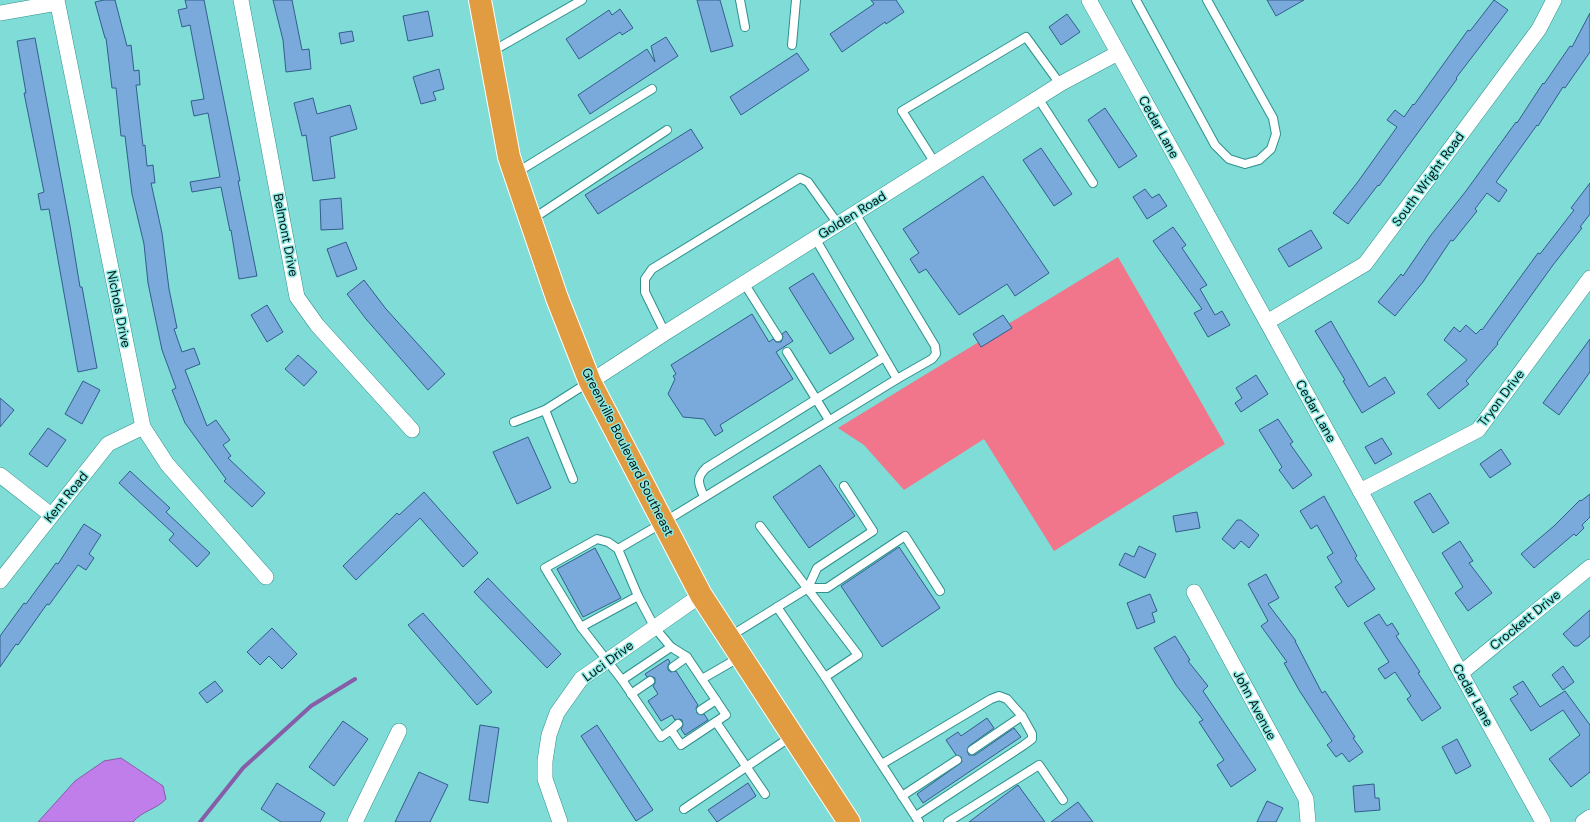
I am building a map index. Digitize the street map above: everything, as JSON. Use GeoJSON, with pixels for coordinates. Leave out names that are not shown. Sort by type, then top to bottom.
{"type":"FeatureCollection","features":[{"type":"Feature","properties":{"kind":"highway","name":"Greenville Boulevard Southeast"},"geometry":{"type":"LineString","coordinates":[[480,0],[509,157],[557,298],[590,382],[702,595],[849,822]]}},
{"type":"Feature","properties":{"kind":"street","name":"Belmont Drive"},"geometry":{"type":"LineString","coordinates":[[241,0],[297,297],[317,325],[412,430]]}},
{"type":"Feature","properties":{"kind":"street","name":"Cedar Lane"},"geometry":{"type":"LineString","coordinates":[[1089,0],[1543,822]]}},
{"type":"Feature","properties":{"kind":"street","name":"South Wright Road"},"geometry":{"type":"LineString","coordinates":[[1267,322],[1365,264],[1539,29],[1554,0]]}},
{"type":"Feature","properties":{"kind":"street"},"geometry":{"type":"LineString","coordinates":[[0,13],[57,2]]}},
{"type":"Feature","properties":{"kind":"street","name":"Nichols Drive"},"geometry":{"type":"LineString","coordinates":[[57,2],[143,427],[167,464],[266,577]]}},
{"type":"Feature","properties":{"kind":"street","name":"Golden Road"},"geometry":{"type":"LineString","coordinates":[[590,382],[665,333],[1060,84],[1118,53]]}},
{"type":"Feature","properties":{"kind":"street","name":"Tryon Drive"},"geometry":{"type":"LineString","coordinates":[[1360,491],[1478,430],[1590,278]]}},
{"type":"Feature","properties":{"kind":"street","name":"Kent Road"},"geometry":{"type":"LineString","coordinates":[[0,581],[108,444],[143,427]]}},
{"type":"Feature","properties":{"kind":"street"},"geometry":{"type":"LineString","coordinates":[[0,475],[51,515]]}},
{"type":"Feature","properties":{"kind":"street","name":"Crockett Drive"},"geometry":{"type":"LineString","coordinates":[[1461,673],[1590,567]]}},
{"type":"Feature","properties":{"kind":"street","name":"John Avenue"},"geometry":{"type":"LineString","coordinates":[[1194,592],[1306,799],[1308,822]]}},
{"type":"Feature","properties":{"kind":"street","name":"Luci Drive"},"geometry":{"type":"LineString","coordinates":[[560,822],[545,779],[545,761],[549,735],[557,713],[581,679],[702,595]]}},
{"type":"Feature","properties":{"kind":"street"},"geometry":{"type":"LineString","coordinates":[[355,822],[399,731]]}},
{"type":"Feature","properties":{"kind":"street"},"geometry":{"type":"LineString","coordinates":[[1583,822],[1590,817]]}},
{"type":"Feature","properties":{"kind":"lane"},"geometry":{"type":"LineString","coordinates":[[490,52],[582,0]]}},
{"type":"Feature","properties":{"kind":"lane"},"geometry":{"type":"LineString","coordinates":[[740,0],[745,27]]}},
{"type":"Feature","properties":{"kind":"lane"},"geometry":{"type":"LineString","coordinates":[[792,46],[796,0]]}},
{"type":"Feature","properties":{"kind":"lane"},"geometry":{"type":"LineString","coordinates":[[1136,0],[1215,145],[1229,159],[1245,164],[1259,160],[1271,149],[1276,134],[1273,118],[1207,0]]}},
{"type":"Feature","properties":{"kind":"lane"},"geometry":{"type":"LineString","coordinates":[[935,163],[902,111],[1026,37],[1060,84]]}},
{"type":"Feature","properties":{"kind":"lane"},"geometry":{"type":"LineString","coordinates":[[515,174],[652,90]]}},
{"type":"Feature","properties":{"kind":"lane"},"geometry":{"type":"LineString","coordinates":[[1038,98],[1093,183]]}},
{"type":"Feature","properties":{"kind":"lane"},"geometry":{"type":"LineString","coordinates":[[531,220],[667,130]]}},
{"type":"Feature","properties":{"kind":"lane"},"geometry":{"type":"LineString","coordinates":[[665,333],[645,292],[645,279],[652,268],[800,178],[808,182],[838,224]]}},
{"type":"Feature","properties":{"kind":"lane"},"geometry":{"type":"LineString","coordinates":[[618,549],[932,359],[936,354],[935,346],[855,213]]}},
{"type":"Feature","properties":{"kind":"lane"},"geometry":{"type":"LineString","coordinates":[[815,238],[897,379]]}},
{"type":"Feature","properties":{"kind":"lane"},"geometry":{"type":"LineString","coordinates":[[744,283],[778,337]]}},
{"type":"Feature","properties":{"kind":"lane"},"geometry":{"type":"LineString","coordinates":[[787,352],[829,420]]}},
{"type":"Feature","properties":{"kind":"lane"},"geometry":{"type":"LineString","coordinates":[[704,497],[698,480],[701,473],[706,468],[884,357]]}},
{"type":"Feature","properties":{"kind":"lane"},"geometry":{"type":"LineString","coordinates":[[514,422],[545,410],[590,382]]}},
{"type":"Feature","properties":{"kind":"lane"},"geometry":{"type":"LineString","coordinates":[[545,410],[573,479]]}},
{"type":"Feature","properties":{"kind":"lane"},"geometry":{"type":"LineString","coordinates":[[808,588],[817,568],[873,531],[844,486]]}},
{"type":"Feature","properties":{"kind":"lane"},"geometry":{"type":"LineString","coordinates":[[760,526],[858,656],[826,677]]}},
{"type":"Feature","properties":{"kind":"lane"},"geometry":{"type":"LineString","coordinates":[[729,637],[808,588],[827,588],[905,536],[940,591]]}},
{"type":"Feature","properties":{"kind":"lane"},"geometry":{"type":"LineString","coordinates":[[671,730],[681,745],[726,715],[687,657],[671,647],[655,628],[638,596],[618,549],[608,542],[598,539],[545,568],[581,627],[606,662],[622,680],[660,737],[678,724]]}},
{"type":"Feature","properties":{"kind":"lane"},"geometry":{"type":"LineString","coordinates":[[581,627],[638,596]]}},
{"type":"Feature","properties":{"kind":"lane"},"geometry":{"type":"LineString","coordinates":[[777,608],[826,677],[902,796],[918,819],[1024,745],[1032,739],[1032,734],[1022,716],[1007,698],[998,696],[882,764]]}},
{"type":"Feature","properties":{"kind":"lane"},"geometry":{"type":"LineString","coordinates":[[622,680],[671,647]]}},
{"type":"Feature","properties":{"kind":"lane"},"geometry":{"type":"LineString","coordinates":[[702,679],[741,656]]}},
{"type":"Feature","properties":{"kind":"lane"},"geometry":{"type":"LineString","coordinates":[[673,667],[687,657]]}},
{"type":"Feature","properties":{"kind":"lane"},"geometry":{"type":"LineString","coordinates":[[632,694],[650,681]]}},
{"type":"Feature","properties":{"kind":"lane"},"geometry":{"type":"LineString","coordinates":[[702,710],[716,700]]}},
{"type":"Feature","properties":{"kind":"lane"},"geometry":{"type":"LineString","coordinates":[[972,750],[1022,716]]}},
{"type":"Feature","properties":{"kind":"lane"},"geometry":{"type":"LineString","coordinates":[[716,722],[765,794]]}},
{"type":"Feature","properties":{"kind":"lane"},"geometry":{"type":"LineString","coordinates":[[684,809],[792,735]]}},
{"type":"Feature","properties":{"kind":"lane"},"geometry":{"type":"LineString","coordinates":[[902,796],[957,760]]}},
{"type":"Feature","properties":{"kind":"lane"},"geometry":{"type":"LineString","coordinates":[[948,822],[1039,765],[1063,800]]}},
{"type":"Feature","properties":{"kind":"shaded area"},"geometry":{"type":"Polygon","coordinates":[[[1118,257],[1225,444],[1054,551],[984,439],[904,490],[864,445],[838,428],[1118,257]]]}},
{"type":"Feature","properties":{"kind":"shaded area"},"geometry":{"type":"Polygon","coordinates":[[[121,758],[163,786],[166,799],[133,822],[38,822],[75,781],[104,761],[121,758]]]}},
{"type":"Feature","properties":{"kind":"building"},"geometry":{"type":"Polygon","coordinates":[[[115,0],[127,46],[131,45],[134,71],[139,70],[140,85],[136,85],[143,146],[145,145],[147,166],[153,165],[155,183],[151,183],[162,233],[169,289],[177,328],[174,329],[182,352],[194,348],[200,364],[185,370],[207,426],[216,420],[230,440],[223,445],[231,456],[228,458],[265,493],[252,507],[224,481],[226,479],[185,423],[172,390],[176,388],[162,350],[148,283],[144,244],[132,194],[125,136],[121,136],[116,88],[112,88],[106,38],[95,2],[115,0]]]}},
{"type":"Feature","properties":{"kind":"building"},"geometry":{"type":"Polygon","coordinates":[[[185,0],[204,0],[240,181],[238,181],[257,276],[239,279],[231,230],[230,231],[221,187],[192,192],[190,182],[220,177],[208,113],[194,116],[191,101],[204,99],[190,25],[182,27],[178,10],[187,8],[185,0]]]}},
{"type":"Feature","properties":{"kind":"building"},"geometry":{"type":"Polygon","coordinates":[[[273,0],[292,0],[302,50],[309,49],[311,69],[286,72],[283,40],[273,0]]]}},
{"type":"Feature","properties":{"kind":"building"},"geometry":{"type":"Polygon","coordinates":[[[697,0],[720,0],[733,46],[711,52],[697,0]]]}},
{"type":"Feature","properties":{"kind":"building"},"geometry":{"type":"Polygon","coordinates":[[[871,0],[896,0],[904,12],[886,24],[885,22],[842,52],[830,34],[874,4],[871,0]]]}},
{"type":"Feature","properties":{"kind":"building"},"geometry":{"type":"Polygon","coordinates":[[[1267,0],[1304,0],[1276,16],[1267,0]]]}},
{"type":"Feature","properties":{"kind":"building"},"geometry":{"type":"Polygon","coordinates":[[[1494,0],[1508,10],[1456,78],[1457,79],[1379,186],[1378,185],[1348,224],[1333,213],[1357,183],[1397,127],[1387,120],[1395,110],[1404,117],[1468,30],[1470,31],[1494,0]]]}},
{"type":"Feature","properties":{"kind":"building"},"geometry":{"type":"Polygon","coordinates":[[[620,9],[633,28],[622,35],[620,32],[579,59],[566,39],[609,10],[612,15],[620,9]]]}},
{"type":"Feature","properties":{"kind":"building"},"geometry":{"type":"Polygon","coordinates":[[[428,11],[433,36],[408,41],[403,16],[428,11]]]}},
{"type":"Feature","properties":{"kind":"building"},"geometry":{"type":"Polygon","coordinates":[[[1590,13],[1590,52],[1565,88],[1563,87],[1538,126],[1537,125],[1496,182],[1507,190],[1499,202],[1487,193],[1475,209],[1477,211],[1453,241],[1451,240],[1423,282],[1395,316],[1378,302],[1401,274],[1403,276],[1431,235],[1466,191],[1516,122],[1517,123],[1543,83],[1544,84],[1570,46],[1572,47],[1590,13]]]}},
{"type":"Feature","properties":{"kind":"building"},"geometry":{"type":"Polygon","coordinates":[[[1067,14],[1080,32],[1061,45],[1049,27],[1067,14]]]}},
{"type":"Feature","properties":{"kind":"building"},"geometry":{"type":"Polygon","coordinates":[[[352,31],[354,41],[341,44],[339,33],[352,31]]]}},
{"type":"Feature","properties":{"kind":"building"},"geometry":{"type":"Polygon","coordinates":[[[666,37],[678,56],[590,114],[578,95],[647,49],[655,62],[651,46],[666,37]]]}},
{"type":"Feature","properties":{"kind":"building"},"geometry":{"type":"Polygon","coordinates":[[[35,38],[80,287],[82,287],[97,368],[78,372],[49,209],[41,210],[38,194],[44,192],[24,93],[26,93],[17,41],[35,38]]]}},
{"type":"Feature","properties":{"kind":"building"},"geometry":{"type":"Polygon","coordinates":[[[797,53],[809,70],[741,115],[730,97],[797,53]]]}},
{"type":"Feature","properties":{"kind":"building"},"geometry":{"type":"Polygon","coordinates":[[[439,69],[444,89],[433,92],[436,100],[421,104],[413,77],[439,69]]]}},
{"type":"Feature","properties":{"kind":"building"},"geometry":{"type":"Polygon","coordinates":[[[313,98],[317,114],[350,105],[357,129],[330,137],[335,178],[313,181],[306,135],[302,136],[294,103],[313,98]]]}},
{"type":"Feature","properties":{"kind":"building"},"geometry":{"type":"Polygon","coordinates":[[[1105,108],[1137,156],[1119,168],[1088,120],[1105,108]]]}},
{"type":"Feature","properties":{"kind":"building"},"geometry":{"type":"Polygon","coordinates":[[[691,129],[703,148],[598,214],[585,195],[691,129]]]}},
{"type":"Feature","properties":{"kind":"building"},"geometry":{"type":"Polygon","coordinates":[[[1041,148],[1072,194],[1054,206],[1023,160],[1041,148]]]}},
{"type":"Feature","properties":{"kind":"building"},"geometry":{"type":"Polygon","coordinates":[[[983,176],[1049,273],[1015,296],[1007,284],[959,315],[926,269],[919,273],[910,259],[919,253],[903,229],[983,176]]]}},
{"type":"Feature","properties":{"kind":"building"},"geometry":{"type":"Polygon","coordinates":[[[1590,183],[1590,214],[1580,227],[1582,228],[1553,265],[1497,343],[1498,344],[1466,381],[1469,384],[1439,409],[1427,394],[1467,360],[1444,340],[1454,327],[1460,332],[1466,325],[1476,334],[1481,329],[1482,330],[1538,253],[1540,254],[1574,210],[1571,208],[1590,183]]]}},
{"type":"Feature","properties":{"kind":"building"},"geometry":{"type":"Polygon","coordinates":[[[1145,189],[1152,198],[1159,194],[1167,206],[1147,219],[1133,197],[1145,189]]]}},
{"type":"Feature","properties":{"kind":"building"},"geometry":{"type":"Polygon","coordinates":[[[341,198],[343,229],[321,230],[320,200],[341,198]]]}},
{"type":"Feature","properties":{"kind":"building"},"geometry":{"type":"Polygon","coordinates":[[[1173,227],[1186,245],[1182,248],[1207,285],[1200,289],[1215,315],[1222,311],[1230,325],[1208,337],[1194,313],[1202,309],[1153,241],[1173,227]]]}},
{"type":"Feature","properties":{"kind":"building"},"geometry":{"type":"Polygon","coordinates":[[[1311,230],[1322,248],[1289,267],[1278,249],[1311,230]]]}},
{"type":"Feature","properties":{"kind":"building"},"geometry":{"type":"Polygon","coordinates":[[[346,242],[357,269],[337,277],[327,249],[346,242]]]}},
{"type":"Feature","properties":{"kind":"building"},"geometry":{"type":"Polygon","coordinates":[[[813,273],[854,339],[830,354],[789,288],[813,273]]]}},
{"type":"Feature","properties":{"kind":"building"},"geometry":{"type":"Polygon","coordinates":[[[364,280],[386,309],[445,374],[428,390],[366,319],[347,294],[364,280]]]}},
{"type":"Feature","properties":{"kind":"building"},"geometry":{"type":"Polygon","coordinates":[[[267,305],[283,332],[267,342],[251,315],[267,305]]]}},
{"type":"Feature","properties":{"kind":"building"},"geometry":{"type":"Polygon","coordinates":[[[752,314],[769,342],[773,339],[776,342],[781,342],[783,337],[782,334],[786,331],[793,341],[776,352],[793,379],[720,425],[723,431],[715,436],[704,419],[683,417],[668,394],[675,379],[673,376],[676,374],[671,365],[752,314]]]}},
{"type":"Feature","properties":{"kind":"building"},"geometry":{"type":"Polygon","coordinates":[[[1003,315],[1012,328],[981,347],[973,334],[1003,315]]]}},
{"type":"Feature","properties":{"kind":"building"},"geometry":{"type":"Polygon","coordinates":[[[1331,321],[1369,387],[1385,377],[1395,393],[1362,413],[1343,381],[1345,380],[1315,331],[1331,321]]]}},
{"type":"Feature","properties":{"kind":"building"},"geometry":{"type":"Polygon","coordinates":[[[1590,339],[1590,372],[1559,415],[1543,403],[1590,339]]]}},
{"type":"Feature","properties":{"kind":"building"},"geometry":{"type":"Polygon","coordinates":[[[298,355],[317,372],[304,386],[285,369],[298,355]]]}},
{"type":"Feature","properties":{"kind":"building"},"geometry":{"type":"Polygon","coordinates":[[[1256,375],[1268,394],[1241,412],[1235,403],[1242,398],[1236,388],[1256,375]]]}},
{"type":"Feature","properties":{"kind":"building"},"geometry":{"type":"Polygon","coordinates":[[[83,381],[100,390],[82,424],[65,414],[83,381]]]}},
{"type":"Feature","properties":{"kind":"building"},"geometry":{"type":"Polygon","coordinates":[[[0,398],[14,410],[0,427],[0,398]]]}},
{"type":"Feature","properties":{"kind":"building"},"geometry":{"type":"Polygon","coordinates":[[[1278,419],[1293,442],[1290,444],[1312,475],[1293,489],[1279,470],[1282,467],[1259,430],[1278,419]]]}},
{"type":"Feature","properties":{"kind":"building"},"geometry":{"type":"Polygon","coordinates":[[[48,428],[66,440],[47,467],[29,454],[48,428]]]}},
{"type":"Feature","properties":{"kind":"building"},"geometry":{"type":"Polygon","coordinates":[[[528,437],[551,488],[517,504],[493,452],[528,437]]]}},
{"type":"Feature","properties":{"kind":"building"},"geometry":{"type":"Polygon","coordinates":[[[1382,438],[1392,454],[1375,464],[1365,447],[1382,438]]]}},
{"type":"Feature","properties":{"kind":"building"},"geometry":{"type":"Polygon","coordinates":[[[1501,449],[1511,464],[1490,478],[1480,464],[1501,449]]]}},
{"type":"Feature","properties":{"kind":"building"},"geometry":{"type":"Polygon","coordinates":[[[820,465],[855,516],[809,548],[773,497],[820,465]]]}},
{"type":"Feature","properties":{"kind":"building"},"geometry":{"type":"Polygon","coordinates":[[[130,471],[170,508],[166,512],[210,553],[197,567],[169,540],[174,534],[119,483],[130,471]]]}},
{"type":"Feature","properties":{"kind":"building"},"geometry":{"type":"Polygon","coordinates":[[[424,492],[478,553],[463,567],[420,518],[356,580],[343,566],[397,513],[399,515],[424,492]]]}},
{"type":"Feature","properties":{"kind":"building"},"geometry":{"type":"Polygon","coordinates":[[[1430,493],[1449,523],[1433,533],[1414,502],[1430,493]]]}},
{"type":"Feature","properties":{"kind":"building"},"geometry":{"type":"Polygon","coordinates":[[[1590,494],[1590,517],[1582,525],[1584,528],[1576,536],[1574,534],[1534,568],[1521,554],[1554,526],[1580,500],[1581,501],[1590,494]]]}},
{"type":"Feature","properties":{"kind":"building"},"geometry":{"type":"Polygon","coordinates":[[[1324,496],[1357,556],[1355,558],[1375,589],[1348,607],[1335,587],[1342,582],[1327,557],[1333,553],[1317,525],[1311,529],[1300,511],[1324,496]]]}},
{"type":"Feature","properties":{"kind":"building"},"geometry":{"type":"Polygon","coordinates":[[[1197,512],[1200,528],[1176,532],[1173,516],[1197,512]]]}},
{"type":"Feature","properties":{"kind":"building"},"geometry":{"type":"Polygon","coordinates":[[[1237,520],[1241,520],[1259,535],[1249,548],[1241,541],[1234,549],[1222,539],[1237,520]]]}},
{"type":"Feature","properties":{"kind":"building"},"geometry":{"type":"Polygon","coordinates":[[[84,524],[101,535],[89,554],[94,558],[86,570],[78,565],[49,605],[47,604],[18,645],[16,644],[0,667],[0,636],[56,563],[58,564],[84,524]]]}},
{"type":"Feature","properties":{"kind":"building"},"geometry":{"type":"Polygon","coordinates":[[[1460,541],[1473,561],[1469,563],[1492,593],[1468,611],[1455,593],[1463,587],[1442,553],[1460,541]]]}},
{"type":"Feature","properties":{"kind":"building"},"geometry":{"type":"Polygon","coordinates":[[[1139,546],[1156,554],[1145,578],[1119,565],[1125,553],[1134,557],[1139,546]]]}},
{"type":"Feature","properties":{"kind":"building"},"geometry":{"type":"Polygon","coordinates":[[[899,547],[940,608],[882,647],[841,586],[899,547]]]}},
{"type":"Feature","properties":{"kind":"building"},"geometry":{"type":"Polygon","coordinates":[[[595,548],[621,598],[583,617],[557,569],[595,548]]]}},
{"type":"Feature","properties":{"kind":"building"},"geometry":{"type":"Polygon","coordinates":[[[1266,574],[1279,598],[1268,604],[1296,641],[1322,693],[1325,691],[1363,752],[1349,762],[1342,753],[1336,757],[1327,745],[1332,741],[1299,690],[1284,663],[1287,662],[1261,626],[1268,621],[1248,584],[1266,574]]]}},
{"type":"Feature","properties":{"kind":"building"},"geometry":{"type":"Polygon","coordinates":[[[488,578],[561,654],[547,668],[474,592],[488,578]]]}},
{"type":"Feature","properties":{"kind":"building"},"geometry":{"type":"Polygon","coordinates":[[[1150,594],[1157,611],[1152,613],[1155,622],[1137,629],[1127,603],[1150,594]]]}},
{"type":"Feature","properties":{"kind":"building"},"geometry":{"type":"Polygon","coordinates":[[[1590,610],[1590,636],[1578,646],[1574,646],[1563,634],[1590,610]]]}},
{"type":"Feature","properties":{"kind":"building"},"geometry":{"type":"Polygon","coordinates":[[[423,613],[492,692],[477,705],[408,625],[423,613]]]}},
{"type":"Feature","properties":{"kind":"building"},"geometry":{"type":"Polygon","coordinates":[[[1379,614],[1387,626],[1392,623],[1399,634],[1396,636],[1420,672],[1418,673],[1441,708],[1422,721],[1407,699],[1411,696],[1395,672],[1385,679],[1378,669],[1389,662],[1364,623],[1379,614]]]}},
{"type":"Feature","properties":{"kind":"building"},"geometry":{"type":"Polygon","coordinates":[[[272,628],[297,654],[282,669],[269,656],[260,665],[247,652],[272,628]]]}},
{"type":"Feature","properties":{"kind":"building"},"geometry":{"type":"Polygon","coordinates":[[[1175,636],[1190,660],[1188,661],[1208,686],[1203,691],[1256,770],[1231,787],[1217,765],[1224,760],[1199,722],[1203,720],[1176,685],[1154,648],[1175,636]]]}},
{"type":"Feature","properties":{"kind":"building"},"geometry":{"type":"Polygon","coordinates":[[[668,659],[670,662],[668,665],[668,670],[671,672],[676,671],[698,705],[696,708],[697,713],[701,715],[704,714],[708,720],[685,735],[681,729],[683,725],[682,720],[675,720],[672,715],[661,721],[648,701],[658,694],[653,686],[655,683],[655,678],[650,676],[647,677],[645,674],[668,659]]]}},
{"type":"Feature","properties":{"kind":"building"},"geometry":{"type":"Polygon","coordinates":[[[1563,666],[1574,682],[1563,690],[1552,675],[1563,666]]]}},
{"type":"Feature","properties":{"kind":"building"},"geometry":{"type":"Polygon","coordinates":[[[215,681],[223,691],[207,703],[199,693],[215,681]]]}},
{"type":"Feature","properties":{"kind":"building"},"geometry":{"type":"Polygon","coordinates":[[[1523,681],[1540,707],[1565,691],[1590,725],[1590,772],[1571,787],[1549,759],[1580,735],[1563,710],[1531,731],[1510,699],[1518,694],[1513,687],[1523,681]]]}},
{"type":"Feature","properties":{"kind":"building"},"geometry":{"type":"Polygon","coordinates":[[[987,718],[994,728],[969,746],[967,751],[969,755],[975,755],[1014,728],[1021,737],[923,803],[917,794],[962,762],[961,757],[956,755],[946,740],[958,732],[961,736],[987,718]]]}},
{"type":"Feature","properties":{"kind":"building"},"geometry":{"type":"Polygon","coordinates":[[[343,721],[368,739],[334,786],[309,767],[343,721]]]}},
{"type":"Feature","properties":{"kind":"building"},"geometry":{"type":"Polygon","coordinates":[[[480,725],[499,728],[488,803],[469,800],[480,725]]]}},
{"type":"Feature","properties":{"kind":"building"},"geometry":{"type":"Polygon","coordinates":[[[597,725],[653,810],[636,821],[581,736],[597,725]]]}},
{"type":"Feature","properties":{"kind":"building"},"geometry":{"type":"Polygon","coordinates":[[[1457,739],[1471,766],[1456,774],[1442,747],[1457,739]]]}},
{"type":"Feature","properties":{"kind":"building"},"geometry":{"type":"Polygon","coordinates":[[[419,772],[448,785],[430,822],[395,822],[419,772]]]}},
{"type":"Feature","properties":{"kind":"building"},"geometry":{"type":"Polygon","coordinates":[[[277,783],[325,813],[320,822],[281,822],[261,809],[277,783]]]}},
{"type":"Feature","properties":{"kind":"building"},"geometry":{"type":"Polygon","coordinates":[[[748,783],[756,796],[717,822],[708,810],[748,783]]]}},
{"type":"Feature","properties":{"kind":"building"},"geometry":{"type":"Polygon","coordinates":[[[1374,784],[1375,798],[1379,798],[1380,810],[1355,812],[1353,786],[1374,784]]]}},
{"type":"Feature","properties":{"kind":"building"},"geometry":{"type":"Polygon","coordinates":[[[1018,785],[1045,822],[969,822],[1018,785]]]}},
{"type":"Feature","properties":{"kind":"building"},"geometry":{"type":"Polygon","coordinates":[[[1267,801],[1283,808],[1276,822],[1257,822],[1267,801]]]}},
{"type":"Feature","properties":{"kind":"building"},"geometry":{"type":"Polygon","coordinates":[[[1078,802],[1093,822],[1051,822],[1078,802]]]}},
{"type":"Feature","properties":{"kind":"waterway"},"geometry":{"type":"LineString","coordinates":[[200,822],[243,768],[311,706],[355,679]]}}]}
